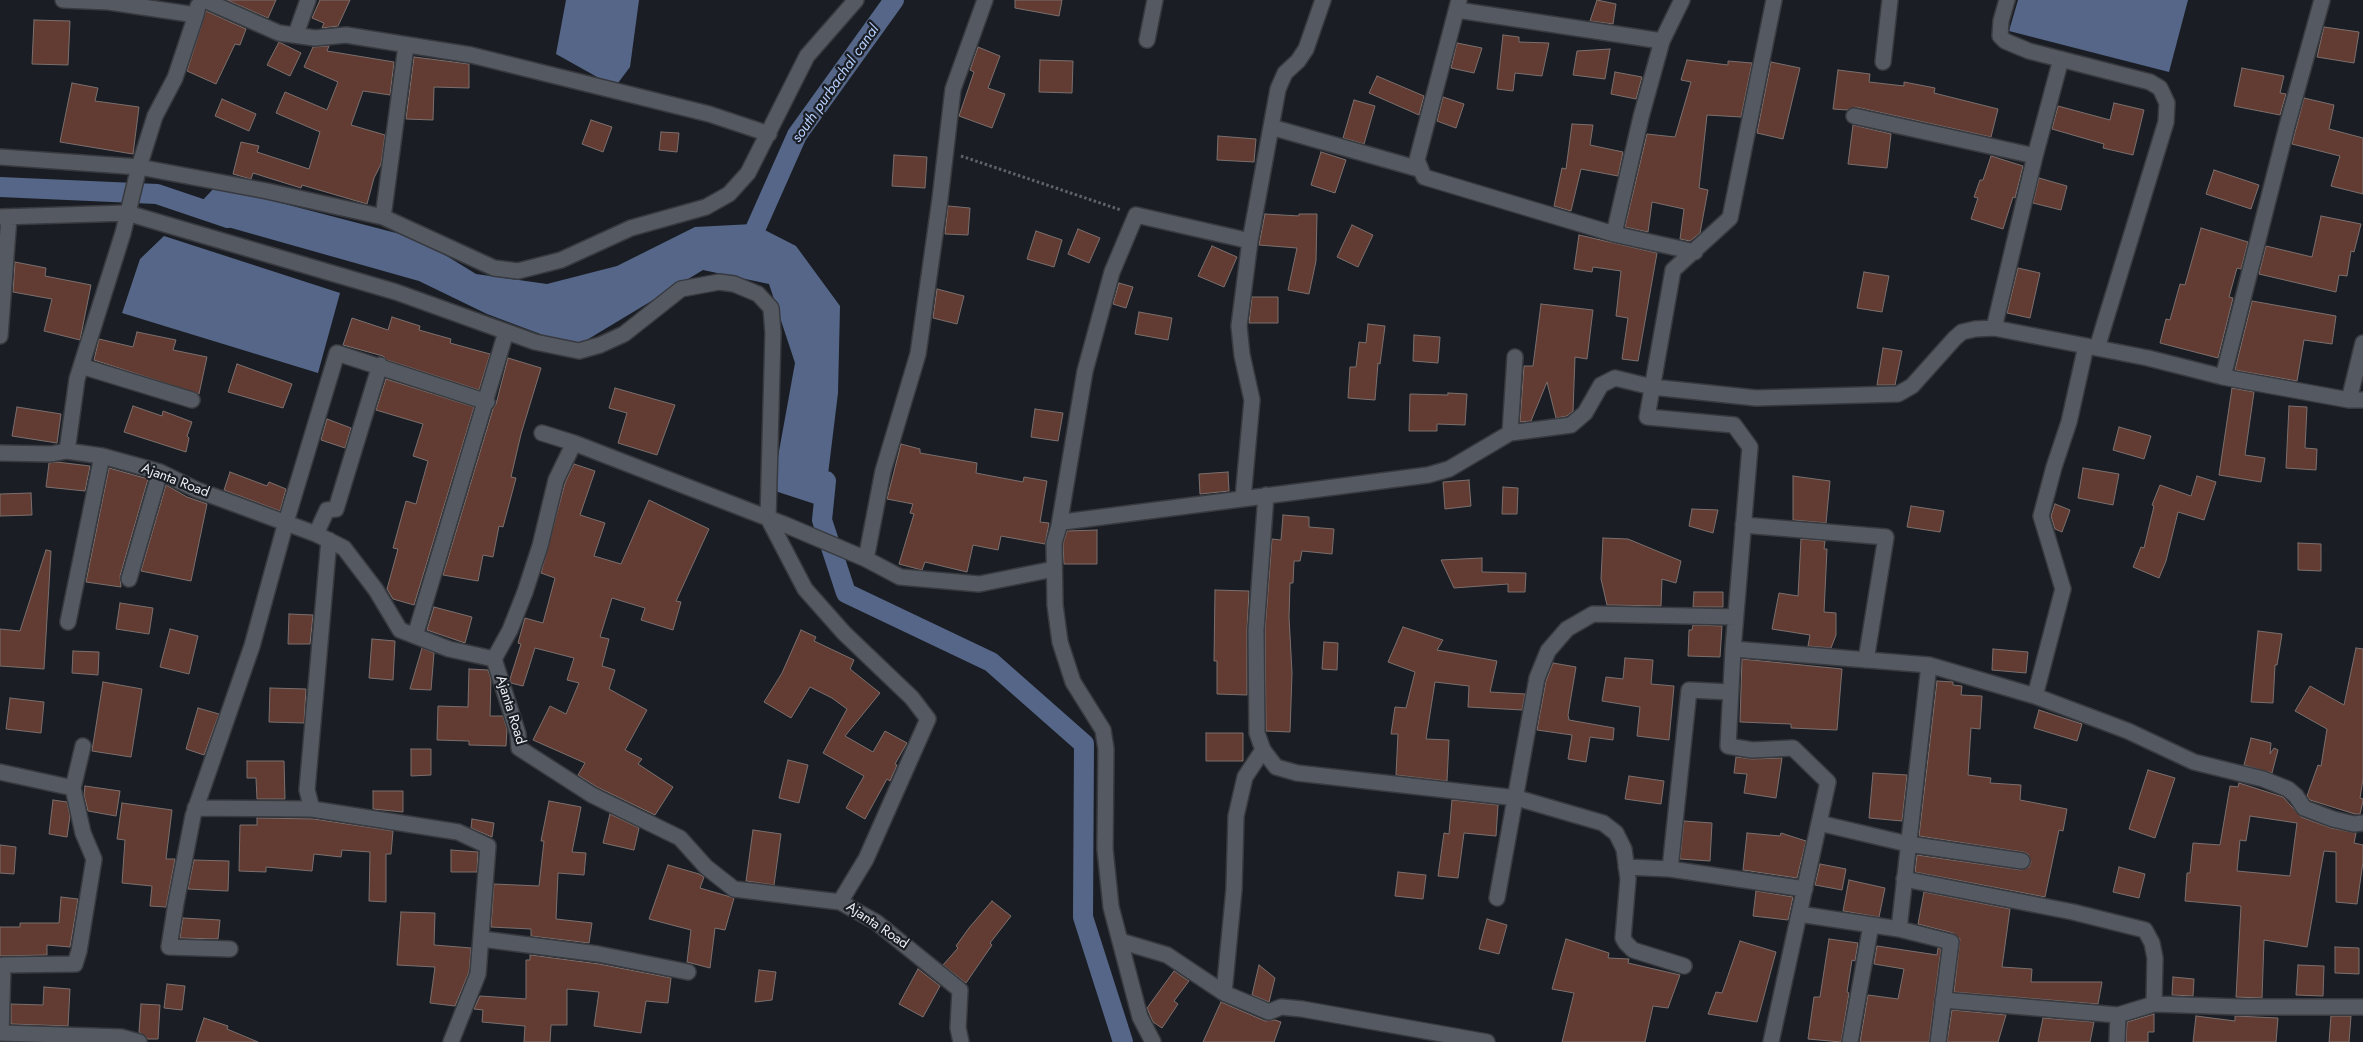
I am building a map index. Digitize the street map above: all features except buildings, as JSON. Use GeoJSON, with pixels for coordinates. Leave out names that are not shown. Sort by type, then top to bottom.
{"type":"FeatureCollection","features":[{"type":"Feature","properties":{"kind":"street"},"geometry":{"type":"LineString","coordinates":[[63,0],[109,2],[196,15]]}},
{"type":"Feature","properties":{"kind":"street"},"geometry":{"type":"LineString","coordinates":[[67,451],[77,379],[123,233],[137,172],[155,116],[175,78],[200,0]]}},
{"type":"Feature","properties":{"kind":"street"},"geometry":{"type":"LineString","coordinates":[[204,0],[279,33],[315,38],[346,35],[485,58],[614,92],[709,114],[769,134]]}},
{"type":"Feature","properties":{"kind":"street"},"geometry":{"type":"LineString","coordinates":[[296,34],[308,0]]}},
{"type":"Feature","properties":{"kind":"street"},"geometry":{"type":"LineString","coordinates":[[0,157],[137,172],[383,217],[494,268],[518,271],[561,260],[630,228],[706,207],[729,194],[748,173],[807,56],[856,0]]}},
{"type":"Feature","properties":{"kind":"street"},"geometry":{"type":"LineString","coordinates":[[866,559],[883,471],[918,354],[953,89],[985,0]]}},
{"type":"Feature","properties":{"kind":"street"},"geometry":{"type":"LineString","coordinates":[[1147,40],[1155,0]]}},
{"type":"Feature","properties":{"kind":"street"},"geometry":{"type":"LineString","coordinates":[[1243,498],[1252,400],[1242,355],[1239,326],[1250,240],[1278,89],[1286,73],[1306,50],[1323,0]]}},
{"type":"Feature","properties":{"kind":"street"},"geometry":{"type":"LineString","coordinates":[[1614,234],[1641,117],[1662,41],[1682,0]]}},
{"type":"Feature","properties":{"kind":"street"},"geometry":{"type":"LineString","coordinates":[[1770,1042],[1828,782],[1793,748],[1752,750],[1728,746],[1732,649],[1750,447],[1734,425],[1647,417],[1673,270],[1695,252],[1730,218],[1774,0]]}},
{"type":"Feature","properties":{"kind":"street"},"geometry":{"type":"LineString","coordinates":[[1883,62],[1890,0]]}},
{"type":"Feature","properties":{"kind":"street"},"geometry":{"type":"LineString","coordinates":[[2007,0],[2001,20],[2000,36],[2005,41],[2029,51],[2150,82],[2160,88],[2167,103],[2166,122],[2091,347],[2054,467],[2042,516],[2063,589],[2035,696]]}},
{"type":"Feature","properties":{"kind":"street"},"geometry":{"type":"LineString","coordinates":[[2223,377],[2287,126],[2322,0]]}},
{"type":"Feature","properties":{"kind":"street"},"geometry":{"type":"LineString","coordinates":[[1662,41],[1458,5],[1417,160],[1419,169],[1424,177],[1614,234],[1695,252]]}},
{"type":"Feature","properties":{"kind":"street"},"geometry":{"type":"LineString","coordinates":[[383,217],[406,46]]}},
{"type":"Feature","properties":{"kind":"street"},"geometry":{"type":"LineString","coordinates":[[1994,328],[2035,156],[2061,59]]}},
{"type":"Feature","properties":{"kind":"street"},"geometry":{"type":"LineString","coordinates":[[1854,116],[2035,156]]}},
{"type":"Feature","properties":{"kind":"street"},"geometry":{"type":"LineString","coordinates":[[1271,127],[1419,169]]}},
{"type":"Feature","properties":{"kind":"street"},"geometry":{"type":"LineString","coordinates":[[0,336],[5,217],[127,212],[396,292],[535,342],[578,351],[600,345],[624,334],[681,289],[698,284],[719,282],[734,284],[758,294],[771,308],[773,333],[768,518],[805,589],[844,633],[912,698],[928,719],[866,859],[840,902]]}},
{"type":"Feature","properties":{"kind":"street"},"geometry":{"type":"LineString","coordinates":[[1153,1042],[1140,1017],[1112,907],[1105,849],[1105,740],[1097,719],[1073,682],[1060,642],[1054,569],[1054,544],[1059,526],[1085,371],[1112,272],[1136,215],[1250,240]]}},
{"type":"Feature","properties":{"kind":"street"},"geometry":{"type":"LineString","coordinates":[[1059,526],[1063,522],[1098,517],[1428,475],[1449,469],[1510,432],[1571,425],[1585,413],[1601,385],[1615,378],[1652,387],[1756,398],[1898,394],[1912,386],[1962,332],[1994,328],[2091,347],[2223,377],[2356,400],[2363,343]]}},
{"type":"Feature","properties":{"kind":"street"},"geometry":{"type":"LineString","coordinates":[[415,636],[487,402],[506,332]]}},
{"type":"Feature","properties":{"kind":"street"},"geometry":{"type":"LineString","coordinates":[[230,949],[170,947],[195,808],[252,646],[286,522],[337,353],[380,365],[487,402]]}},
{"type":"Feature","properties":{"kind":"street"},"geometry":{"type":"LineString","coordinates":[[1510,432],[1515,357]]}},
{"type":"Feature","properties":{"kind":"street"},"geometry":{"type":"LineString","coordinates":[[312,809],[307,790],[322,537],[327,510],[336,509],[380,365]]}},
{"type":"Feature","properties":{"kind":"street"},"geometry":{"type":"LineString","coordinates":[[81,366],[192,400]]}},
{"type":"Feature","properties":{"kind":"street"},"geometry":{"type":"LineString","coordinates":[[542,433],[574,443],[786,525],[866,559],[900,577],[979,584],[1054,569]]}},
{"type":"Feature","properties":{"kind":"street"},"geometry":{"type":"LineString","coordinates":[[494,659],[510,630],[525,592],[540,546],[556,480],[574,443]]}},
{"type":"Feature","properties":{"kind":"street","name":"Ajanta Road"},"geometry":{"type":"LineString","coordinates":[[0,453],[51,454],[67,451],[102,456],[160,472],[197,490],[286,522],[344,548],[376,590],[400,630],[449,649],[494,659],[518,734],[519,748],[592,795],[680,838],[706,867],[734,889],[840,902],[876,922],[960,990],[958,1028],[961,1042]]}},
{"type":"Feature","properties":{"kind":"street"},"geometry":{"type":"LineString","coordinates":[[68,622],[102,456]]}},
{"type":"Feature","properties":{"kind":"street"},"geometry":{"type":"LineString","coordinates":[[129,579],[160,472]]}},
{"type":"Feature","properties":{"kind":"street"},"geometry":{"type":"LineString","coordinates":[[1266,495],[1256,649],[1257,733],[1263,750],[1276,766],[1297,773],[1517,798],[1603,823],[1616,833],[1624,849],[1628,879],[1623,938],[1626,944],[1633,950],[1684,966]]}},
{"type":"Feature","properties":{"kind":"street"},"geometry":{"type":"LineString","coordinates":[[1743,525],[1886,538],[1866,660]]}},
{"type":"Feature","properties":{"kind":"street"},"geometry":{"type":"LineString","coordinates":[[1498,898],[1537,678],[1548,651],[1567,629],[1593,614],[1735,617]]}},
{"type":"Feature","properties":{"kind":"street"},"geometry":{"type":"LineString","coordinates":[[1732,649],[1929,665],[2035,696],[2128,731],[2194,762],[2263,779],[2288,790],[2296,796],[2304,808],[2354,824],[2363,823]]}},
{"type":"Feature","properties":{"kind":"street"},"geometry":{"type":"LineString","coordinates":[[1899,929],[1929,665]]}},
{"type":"Feature","properties":{"kind":"street"},"geometry":{"type":"LineString","coordinates":[[1670,869],[1689,690],[1730,692]]}},
{"type":"Feature","properties":{"kind":"street"},"geometry":{"type":"LineString","coordinates":[[83,746],[73,788],[83,834],[94,859],[79,951],[75,964],[2,965],[1,1033],[121,1037],[139,1042]]}},
{"type":"Feature","properties":{"kind":"street"},"geometry":{"type":"LineString","coordinates":[[1224,993],[1234,889],[1236,816],[1246,777],[1263,750]]}},
{"type":"Feature","properties":{"kind":"street"},"geometry":{"type":"LineString","coordinates":[[0,772],[73,788]]}},
{"type":"Feature","properties":{"kind":"street"},"geometry":{"type":"LineString","coordinates":[[195,808],[312,809],[458,832],[488,846],[478,974],[451,1042]]}},
{"type":"Feature","properties":{"kind":"street"},"geometry":{"type":"LineString","coordinates":[[1819,823],[1908,844],[2022,861]]}},
{"type":"Feature","properties":{"kind":"street"},"geometry":{"type":"LineString","coordinates":[[1626,867],[1670,869],[1805,889]]}},
{"type":"Feature","properties":{"kind":"street"},"geometry":{"type":"LineString","coordinates":[[1904,879],[2073,912],[2145,930],[2152,942],[2155,958],[2154,1004]]}},
{"type":"Feature","properties":{"kind":"street"},"geometry":{"type":"LineString","coordinates":[[1798,914],[1899,929],[1951,942],[1938,1042]]}},
{"type":"Feature","properties":{"kind":"street"},"geometry":{"type":"LineString","coordinates":[[1850,1042],[1871,925]]}},
{"type":"Feature","properties":{"kind":"street"},"geometry":{"type":"LineString","coordinates":[[482,939],[598,954],[688,972]]}},
{"type":"Feature","properties":{"kind":"street"},"geometry":{"type":"LineString","coordinates":[[1120,941],[1167,955],[1224,993],[1268,1012],[1281,1007],[1463,1040],[1487,1042]]}},
{"type":"Feature","properties":{"kind":"street"},"geometry":{"type":"LineString","coordinates":[[1943,1000],[2118,1015],[2154,1004],[2240,1007],[2363,1007]]}},
{"type":"Feature","properties":{"kind":"street"},"geometry":{"type":"LineString","coordinates":[[2117,1042],[2118,1015]]}},
{"type":"Feature","properties":{"kind":"path"},"geometry":{"type":"LineString","coordinates":[[946,151],[1136,215]]}},
{"type":"Feature","properties":{"kind":"water"},"geometry":{"type":"Polygon","coordinates":[[[566,0],[639,0],[630,67],[615,87],[556,54],[566,0]]]}},
{"type":"Feature","properties":{"kind":"water"},"geometry":{"type":"Polygon","coordinates":[[[2018,0],[2188,0],[2169,72],[2009,31],[2018,0]]]}},
{"type":"Feature","properties":{"kind":"water"},"geometry":{"type":"Polygon","coordinates":[[[216,186],[419,239],[476,274],[547,284],[617,266],[695,227],[753,224],[796,246],[840,306],[838,393],[824,507],[772,490],[795,363],[769,284],[703,270],[575,347],[487,314],[419,281],[210,222],[200,203],[216,186]]]}},
{"type":"Feature","properties":{"kind":"water"},"geometry":{"type":"Polygon","coordinates":[[[164,236],[340,293],[318,373],[122,313],[140,259],[164,236]]]}},
{"type":"Feature","properties":{"kind":"waterway","name":"south purbachal canal"},"geometry":{"type":"LineString","coordinates":[[746,250],[797,135],[894,0]]}},
{"type":"Feature","properties":{"kind":"waterway"},"geometry":{"type":"LineString","coordinates":[[0,187],[157,194],[228,218]]}},
{"type":"Feature","properties":{"kind":"waterway"},"geometry":{"type":"LineString","coordinates":[[826,481],[822,520],[846,593],[991,662],[1084,744],[1083,917],[1123,1042]]}}]}
